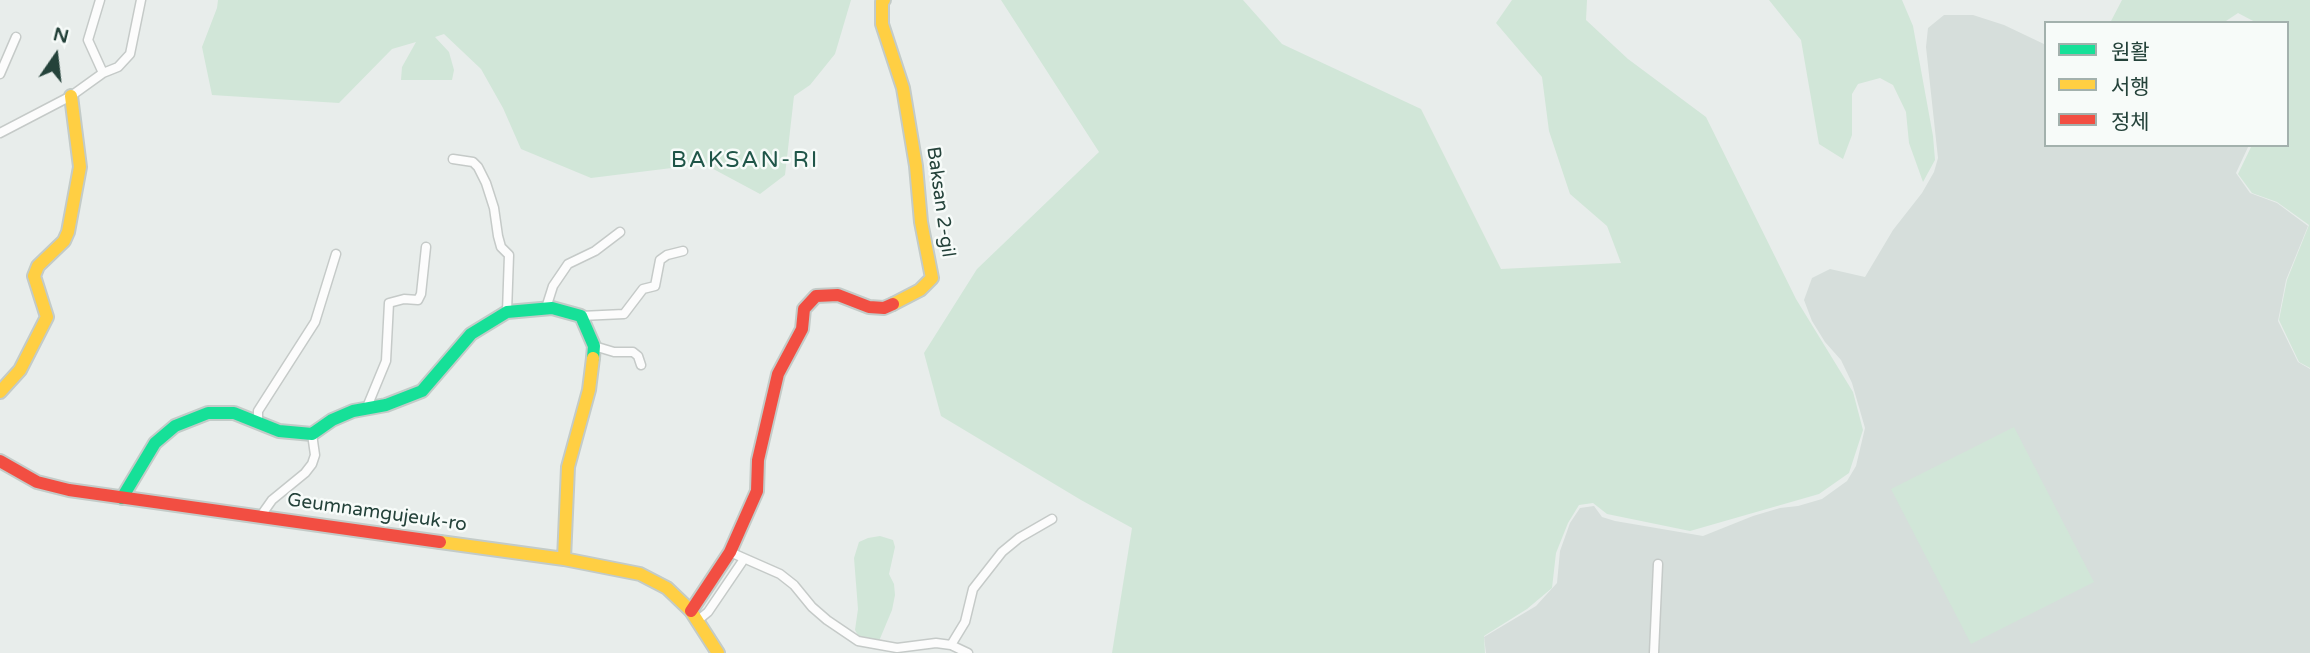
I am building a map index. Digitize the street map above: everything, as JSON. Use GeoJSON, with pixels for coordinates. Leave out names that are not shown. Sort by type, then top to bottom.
{"type":"FeatureCollection","features":[{"type":"Feature","properties":{"kind":"street"},"geometry":{"type":"LineString","coordinates":[[100,0],[88,40],[103,73]]}},
{"type":"Feature","properties":{"kind":"street"},"geometry":{"type":"LineString","coordinates":[[2,133],[71,96],[103,73],[118,67],[130,54],[141,0]]}},
{"type":"Feature","properties":{"kind":"street","name":"Baksan 2-gil"},"geometry":{"type":"LineString","coordinates":[[694,616],[730,552],[757,491],[758,460],[778,374],[802,329],[804,309],[816,296],[838,295],[869,307],[884,308],[920,290],[932,278],[921,222],[916,166],[903,88],[882,24],[884,0]]}},
{"type":"Feature","properties":{"kind":"street"},"geometry":{"type":"LineString","coordinates":[[0,74],[16,37]]}},
{"type":"Feature","properties":{"kind":"street"},"geometry":{"type":"LineString","coordinates":[[0,392],[20,370],[47,317],[34,276],[38,266],[64,241],[68,233],[80,167],[71,96]]}},
{"type":"Feature","properties":{"kind":"street"},"geometry":{"type":"LineString","coordinates":[[453,159],[473,162],[486,183],[501,247],[509,254],[507,312]]}},
{"type":"Feature","properties":{"kind":"street"},"geometry":{"type":"LineString","coordinates":[[546,308],[553,286],[568,264],[595,251],[620,232]]}},
{"type":"Feature","properties":{"kind":"street"},"geometry":{"type":"LineString","coordinates":[[367,407],[386,361],[389,303],[404,299],[418,300],[426,247]]}},
{"type":"Feature","properties":{"kind":"street"},"geometry":{"type":"LineString","coordinates":[[122,498],[142,460],[155,443],[175,426],[208,413],[234,413],[279,431],[312,434],[331,420],[367,407],[386,405],[422,391],[471,334],[507,312],[546,308],[560,309],[581,316],[624,314],[643,289],[655,286],[660,260],[667,255],[683,251]]}},
{"type":"Feature","properties":{"kind":"street"},"geometry":{"type":"LineString","coordinates":[[258,421],[258,411],[315,322],[336,254]]}},
{"type":"Feature","properties":{"kind":"street"},"geometry":{"type":"LineString","coordinates":[[564,559],[568,467],[593,368],[594,346],[581,316]]}},
{"type":"Feature","properties":{"kind":"street"},"geometry":{"type":"LineString","coordinates":[[594,346],[614,352],[633,352],[638,356],[640,365]]}},
{"type":"Feature","properties":{"kind":"street"},"geometry":{"type":"LineString","coordinates":[[260,517],[272,500],[312,464],[315,455],[312,434]]}},
{"type":"Feature","properties":{"kind":"street","name":"Geumnamgujeuk-ro"},"geometry":{"type":"LineString","coordinates":[[0,461],[37,482],[69,490],[564,559],[640,574],[667,588],[694,616],[718,653]]}},
{"type":"Feature","properties":{"kind":"street"},"geometry":{"type":"LineString","coordinates":[[951,645],[965,622],[973,589],[1002,552],[1019,538],[1052,519]]}},
{"type":"Feature","properties":{"kind":"street"},"geometry":{"type":"LineString","coordinates":[[730,552],[780,574],[827,620],[858,641],[897,648],[919,644],[951,645],[968,653]]}},
{"type":"Feature","properties":{"kind":"street"},"geometry":{"type":"LineString","coordinates":[[694,616],[708,612],[744,559]]}},
{"type":"Feature","properties":{"kind":"street"},"geometry":{"type":"LineString","coordinates":[[1654,653],[1658,564]]}},
{"type":"Feature","properties":{"kind":"shaded area"},"geometry":{"type":"Polygon","coordinates":[[[1944,15],[1973,15],[2004,25],[2044,44],[2044,147],[2248,147],[2236,173],[2250,193],[2277,203],[2308,226],[2286,280],[2278,321],[2298,362],[2310,369],[2310,653],[1486,653],[1484,637],[1536,606],[1557,583],[1560,551],[1570,523],[1580,508],[1594,506],[1602,517],[1615,521],[1703,536],[1753,516],[1822,499],[1847,481],[1856,466],[1865,428],[1852,383],[1841,360],[1812,321],[1804,300],[1812,278],[1830,269],[1865,277],[1893,230],[1922,193],[1934,172],[1938,158],[1926,47],[1928,28],[1944,15]]]}},
{"type":"Feature","properties":{"kind":"green space"},"geometry":{"type":"Polygon","coordinates":[[[218,0],[851,0],[835,54],[810,85],[794,96],[785,175],[760,194],[704,164],[591,178],[521,149],[503,108],[481,69],[444,34],[435,37],[449,52],[454,70],[452,80],[401,80],[402,67],[416,42],[392,49],[339,103],[212,95],[202,47],[218,0]]]}},
{"type":"Feature","properties":{"kind":"green space"},"geometry":{"type":"Polygon","coordinates":[[[1001,0],[1243,0],[1282,44],[1421,109],[1501,269],[1621,263],[1607,226],[1570,194],[1549,131],[1542,77],[1496,23],[1512,0],[1587,0],[1586,20],[1628,59],[1706,117],[1796,299],[1853,392],[1863,430],[1849,473],[1819,494],[1690,531],[1607,514],[1593,503],[1579,505],[1568,523],[1556,553],[1552,588],[1527,609],[1484,636],[1485,653],[1112,653],[1132,528],[941,416],[924,353],[977,269],[1099,152],[1001,0]]]}},
{"type":"Feature","properties":{"kind":"green space"},"geometry":{"type":"Polygon","coordinates":[[[1769,0],[1902,0],[1913,26],[1933,136],[1935,160],[1923,182],[1909,143],[1906,112],[1893,85],[1880,78],[1858,84],[1852,94],[1852,135],[1843,159],[1819,144],[1801,40],[1769,0]]]}},
{"type":"Feature","properties":{"kind":"green space"},"geometry":{"type":"Polygon","coordinates":[[[2122,0],[2310,0],[2310,368],[2299,362],[2279,320],[2287,280],[2309,225],[2277,202],[2252,193],[2238,174],[2251,147],[2289,147],[2289,21],[2253,21],[2238,13],[2226,21],[2111,21],[2122,0]]]}},
{"type":"Feature","properties":{"kind":"green space"},"geometry":{"type":"Polygon","coordinates":[[[2014,427],[2094,582],[1971,644],[1891,489],[2014,427]]]}},
{"type":"Feature","properties":{"kind":"green space"},"geometry":{"type":"Polygon","coordinates":[[[880,536],[893,540],[895,547],[889,574],[895,595],[879,641],[859,637],[855,630],[858,609],[854,558],[859,542],[880,536]]]}},
{"type":"Feature","properties":{"kind":"traffic: fast"},"geometry":{"type":"LineString","coordinates":[[122,498],[155,443],[175,426],[208,413],[234,413],[279,431],[312,434],[332,420],[353,411],[386,405],[422,391],[471,334],[507,312],[552,308],[581,316],[594,346],[593,358]]}},
{"type":"Feature","properties":{"kind":"traffic: slow"},"geometry":{"type":"LineString","coordinates":[[884,0],[882,24],[903,88],[916,166],[921,222],[932,278],[920,290],[893,304]]}},
{"type":"Feature","properties":{"kind":"traffic: slow"},"geometry":{"type":"LineString","coordinates":[[0,392],[20,370],[47,317],[34,276],[38,266],[64,241],[68,232],[80,167],[71,96]]}},
{"type":"Feature","properties":{"kind":"traffic: slow"},"geometry":{"type":"LineString","coordinates":[[564,559],[568,467],[589,390],[593,358]]}},
{"type":"Feature","properties":{"kind":"traffic: slow"},"geometry":{"type":"LineString","coordinates":[[440,542],[564,559],[640,574],[667,588],[691,611],[718,653]]}},
{"type":"Feature","properties":{"kind":"traffic: jam"},"geometry":{"type":"LineString","coordinates":[[691,611],[730,552],[757,491],[758,460],[778,374],[802,329],[804,309],[816,296],[838,295],[869,307],[884,308],[893,304]]}},
{"type":"Feature","properties":{"kind":"traffic: jam"},"geometry":{"type":"LineString","coordinates":[[0,461],[37,482],[69,490],[440,542]]}},
{"type":"Feature","properties":{"kind":"district","name":"BAKSAN-RI"},"geometry":{"type":"Point","coordinates":[745,161]}}]}
